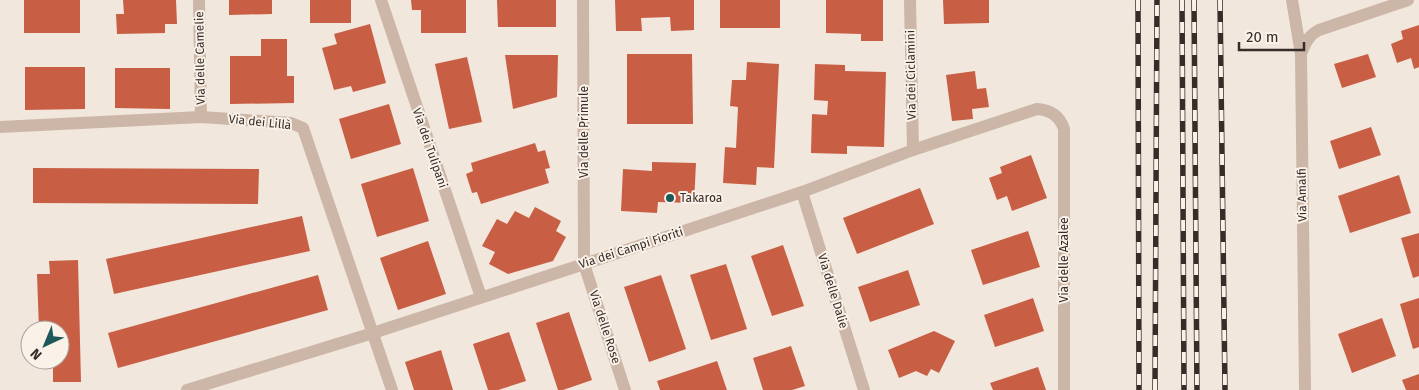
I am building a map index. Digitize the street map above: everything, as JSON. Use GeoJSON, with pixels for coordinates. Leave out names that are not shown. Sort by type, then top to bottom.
{"type":"FeatureCollection","features":[{"type":"Feature","properties":{"kind":"street","name":"Via delle Camelie"},"geometry":{"type":"LineString","coordinates":[[199,0],[201,117]]}},
{"type":"Feature","properties":{"kind":"street","name":"Via dei Tulipani"},"geometry":{"type":"LineString","coordinates":[[381,0],[480,297]]}},
{"type":"Feature","properties":{"kind":"street","name":"Via delle Primule"},"geometry":{"type":"LineString","coordinates":[[583,0],[584,264]]}},
{"type":"Feature","properties":{"kind":"street","name":"Via dei Ciclamini"},"geometry":{"type":"LineString","coordinates":[[910,0],[913,150]]}},
{"type":"Feature","properties":{"kind":"street","name":"Via Amalfi"},"geometry":{"type":"LineString","coordinates":[[1292,0],[1300,54],[1305,390]]}},
{"type":"Feature","properties":{"kind":"street"},"geometry":{"type":"LineString","coordinates":[[1386,0],[1404,1]]}},
{"type":"Feature","properties":{"kind":"street"},"geometry":{"type":"LineString","coordinates":[[1300,54],[1306,41],[1316,32],[1404,1]]}},
{"type":"Feature","properties":{"kind":"street","name":"Via dei Campi Fioriti"},"geometry":{"type":"LineString","coordinates":[[187,390],[373,333],[802,192],[913,150],[1037,109],[1057,116],[1064,129]]}},
{"type":"Feature","properties":{"kind":"street","name":"Via dei Lillà"},"geometry":{"type":"LineString","coordinates":[[0,127],[201,117],[291,123],[303,128],[373,333]]}},
{"type":"Feature","properties":{"kind":"street","name":"Via delle Azalee"},"geometry":{"type":"LineString","coordinates":[[1064,129],[1064,390]]}},
{"type":"Feature","properties":{"kind":"street","name":"Via delle Dalie"},"geometry":{"type":"LineString","coordinates":[[802,192],[864,390]]}},
{"type":"Feature","properties":{"kind":"street","name":"Via delle Rose"},"geometry":{"type":"LineString","coordinates":[[584,264],[625,390]]}},
{"type":"Feature","properties":{"kind":"street"},"geometry":{"type":"LineString","coordinates":[[373,333],[392,390]]}},
{"type":"Feature","properties":{"kind":"building"},"geometry":{"type":"Polygon","coordinates":[[[24,0],[80,0],[80,33],[24,33],[24,0]]]}},
{"type":"Feature","properties":{"kind":"building"},"geometry":{"type":"Polygon","coordinates":[[[123,0],[176,0],[177,24],[165,24],[165,33],[117,34],[116,14],[124,14],[123,0]]]}},
{"type":"Feature","properties":{"kind":"building"},"geometry":{"type":"Polygon","coordinates":[[[229,0],[272,0],[272,14],[229,15],[229,0]]]}},
{"type":"Feature","properties":{"kind":"building"},"geometry":{"type":"Polygon","coordinates":[[[310,0],[351,0],[351,23],[310,23],[310,0]]]}},
{"type":"Feature","properties":{"kind":"building"},"geometry":{"type":"Polygon","coordinates":[[[411,0],[466,0],[466,33],[421,33],[421,10],[412,10],[411,0]]]}},
{"type":"Feature","properties":{"kind":"building"},"geometry":{"type":"Polygon","coordinates":[[[497,0],[556,0],[556,27],[498,27],[497,0]]]}},
{"type":"Feature","properties":{"kind":"building"},"geometry":{"type":"Polygon","coordinates":[[[615,0],[694,0],[694,30],[671,31],[670,17],[641,18],[642,31],[616,31],[615,0]]]}},
{"type":"Feature","properties":{"kind":"building"},"geometry":{"type":"Polygon","coordinates":[[[720,0],[780,0],[780,28],[720,28],[720,0]]]}},
{"type":"Feature","properties":{"kind":"building"},"geometry":{"type":"Polygon","coordinates":[[[826,0],[883,0],[883,41],[861,41],[861,34],[826,33],[826,0]]]}},
{"type":"Feature","properties":{"kind":"building"},"geometry":{"type":"Polygon","coordinates":[[[943,0],[989,0],[989,23],[944,24],[943,0]]]}},
{"type":"Feature","properties":{"kind":"building"},"geometry":{"type":"Polygon","coordinates":[[[370,24],[386,83],[353,92],[351,86],[334,90],[322,48],[337,44],[334,34],[370,24]]]}},
{"type":"Feature","properties":{"kind":"building"},"geometry":{"type":"Polygon","coordinates":[[[1419,25],[1419,67],[1414,69],[1411,58],[1397,63],[1391,44],[1403,39],[1401,31],[1419,25]]]}},
{"type":"Feature","properties":{"kind":"building"},"geometry":{"type":"Polygon","coordinates":[[[261,39],[287,39],[287,76],[294,76],[294,103],[230,104],[230,56],[261,56],[261,39]]]}},
{"type":"Feature","properties":{"kind":"building"},"geometry":{"type":"Polygon","coordinates":[[[627,54],[692,54],[693,124],[627,124],[627,54]]]}},
{"type":"Feature","properties":{"kind":"building"},"geometry":{"type":"Polygon","coordinates":[[[1368,54],[1376,77],[1342,88],[1334,64],[1368,54]]]}},
{"type":"Feature","properties":{"kind":"building"},"geometry":{"type":"Polygon","coordinates":[[[505,55],[558,55],[557,97],[513,109],[505,55]]]}},
{"type":"Feature","properties":{"kind":"building"},"geometry":{"type":"Polygon","coordinates":[[[467,57],[482,122],[449,129],[435,64],[467,57]]]}},
{"type":"Feature","properties":{"kind":"building"},"geometry":{"type":"Polygon","coordinates":[[[747,62],[779,64],[774,168],[757,167],[756,185],[723,183],[725,147],[736,148],[738,107],[730,106],[732,80],[746,80],[747,62]]]}},
{"type":"Feature","properties":{"kind":"building"},"geometry":{"type":"Polygon","coordinates":[[[815,64],[845,65],[845,71],[886,72],[884,147],[847,146],[847,154],[811,153],[812,114],[827,115],[828,101],[814,100],[815,64]]]}},
{"type":"Feature","properties":{"kind":"building"},"geometry":{"type":"Polygon","coordinates":[[[25,67],[85,67],[85,109],[25,110],[25,67]]]}},
{"type":"Feature","properties":{"kind":"building"},"geometry":{"type":"Polygon","coordinates":[[[115,68],[170,68],[170,109],[115,108],[115,68]]]}},
{"type":"Feature","properties":{"kind":"building"},"geometry":{"type":"Polygon","coordinates":[[[975,71],[977,89],[986,88],[989,107],[972,109],[973,119],[952,121],[946,75],[975,71]]]}},
{"type":"Feature","properties":{"kind":"building"},"geometry":{"type":"Polygon","coordinates":[[[389,104],[401,144],[351,159],[339,119],[389,104]]]}},
{"type":"Feature","properties":{"kind":"building"},"geometry":{"type":"Polygon","coordinates":[[[1371,127],[1381,155],[1339,169],[1330,141],[1371,127]]]}},
{"type":"Feature","properties":{"kind":"building"},"geometry":{"type":"Polygon","coordinates":[[[535,143],[538,152],[545,150],[550,168],[545,169],[549,183],[481,204],[477,192],[472,193],[466,174],[473,171],[471,163],[535,143]]]}},
{"type":"Feature","properties":{"kind":"building"},"geometry":{"type":"Polygon","coordinates":[[[1031,155],[1047,198],[1012,211],[1007,196],[997,200],[989,178],[1002,173],[1000,167],[1031,155]]]}},
{"type":"Feature","properties":{"kind":"building"},"geometry":{"type":"Polygon","coordinates":[[[652,162],[696,163],[694,203],[658,202],[657,213],[621,211],[623,169],[652,171],[652,162]]]}},
{"type":"Feature","properties":{"kind":"building"},"geometry":{"type":"Polygon","coordinates":[[[33,168],[259,169],[258,204],[33,203],[33,168]]]}},
{"type":"Feature","properties":{"kind":"building"},"geometry":{"type":"Polygon","coordinates":[[[413,168],[429,221],[377,237],[361,184],[413,168]]]}},
{"type":"Feature","properties":{"kind":"building"},"geometry":{"type":"Polygon","coordinates":[[[1399,175],[1411,213],[1350,233],[1338,196],[1399,175]]]}},
{"type":"Feature","properties":{"kind":"building"},"geometry":{"type":"Polygon","coordinates":[[[920,188],[934,224],[857,254],[843,218],[920,188]]]}},
{"type":"Feature","properties":{"kind":"building"},"geometry":{"type":"Polygon","coordinates":[[[535,207],[561,221],[556,231],[566,237],[553,261],[508,274],[489,264],[495,252],[482,246],[497,219],[507,224],[515,211],[529,218],[535,207]]]}},
{"type":"Feature","properties":{"kind":"building"},"geometry":{"type":"Polygon","coordinates":[[[302,216],[310,251],[114,294],[106,259],[302,216]]]}},
{"type":"Feature","properties":{"kind":"building"},"geometry":{"type":"Polygon","coordinates":[[[1028,231],[1040,267],[983,285],[971,250],[1028,231]]]}},
{"type":"Feature","properties":{"kind":"building"},"geometry":{"type":"Polygon","coordinates":[[[1419,233],[1419,276],[1413,278],[1401,238],[1419,233]]]}},
{"type":"Feature","properties":{"kind":"building"},"geometry":{"type":"Polygon","coordinates":[[[428,241],[446,294],[398,310],[380,258],[428,241]]]}},
{"type":"Feature","properties":{"kind":"building"},"geometry":{"type":"Polygon","coordinates":[[[783,245],[804,306],[772,316],[751,256],[783,245]]]}},
{"type":"Feature","properties":{"kind":"building"},"geometry":{"type":"Polygon","coordinates":[[[78,260],[81,382],[53,382],[53,370],[70,370],[70,320],[39,320],[37,274],[50,274],[49,261],[78,260]]]}},
{"type":"Feature","properties":{"kind":"building"},"geometry":{"type":"Polygon","coordinates":[[[726,264],[747,329],[711,340],[690,275],[726,264]]]}},
{"type":"Feature","properties":{"kind":"building"},"geometry":{"type":"Polygon","coordinates":[[[908,270],[920,305],[870,322],[858,287],[908,270]]]}},
{"type":"Feature","properties":{"kind":"building"},"geometry":{"type":"Polygon","coordinates":[[[318,275],[328,310],[118,368],[108,333],[318,275]]]}},
{"type":"Feature","properties":{"kind":"building"},"geometry":{"type":"Polygon","coordinates":[[[661,275],[686,349],[649,362],[624,287],[661,275]]]}},
{"type":"Feature","properties":{"kind":"building"},"geometry":{"type":"Polygon","coordinates":[[[1033,298],[1044,331],[995,347],[984,315],[1033,298]]]}},
{"type":"Feature","properties":{"kind":"building"},"geometry":{"type":"Polygon","coordinates":[[[1419,298],[1419,347],[1413,349],[1400,304],[1419,298]]]}},
{"type":"Feature","properties":{"kind":"building"},"geometry":{"type":"Polygon","coordinates":[[[569,312],[592,380],[558,390],[536,323],[569,312]]]}},
{"type":"Feature","properties":{"kind":"building"},"geometry":{"type":"Polygon","coordinates":[[[1382,318],[1396,356],[1352,373],[1338,334],[1382,318]]]}},
{"type":"Feature","properties":{"kind":"building"},"geometry":{"type":"Polygon","coordinates":[[[934,331],[955,341],[939,373],[931,369],[927,376],[916,371],[899,378],[888,350],[934,331]]]}},
{"type":"Feature","properties":{"kind":"building"},"geometry":{"type":"Polygon","coordinates":[[[509,332],[526,381],[498,390],[488,390],[473,344],[509,332]]]}},
{"type":"Feature","properties":{"kind":"building"},"geometry":{"type":"Polygon","coordinates":[[[791,346],[805,386],[792,390],[763,390],[753,358],[791,346]]]}},
{"type":"Feature","properties":{"kind":"building"},"geometry":{"type":"Polygon","coordinates":[[[441,350],[453,390],[414,390],[405,362],[441,350]]]}},
{"type":"Feature","properties":{"kind":"building"},"geometry":{"type":"Polygon","coordinates":[[[717,361],[727,390],[660,390],[657,381],[717,361]]]}},
{"type":"Feature","properties":{"kind":"building"},"geometry":{"type":"Polygon","coordinates":[[[1038,367],[1046,390],[993,390],[990,383],[1038,367]]]}},
{"type":"Feature","properties":{"kind":"building"},"geometry":{"type":"Polygon","coordinates":[[[1419,374],[1419,390],[1406,390],[1402,380],[1419,374]]]}},
{"type":"Feature","properties":{"kind":"railway"},"geometry":{"type":"LineString","coordinates":[[1138,0],[1139,390]]}},
{"type":"Feature","properties":{"kind":"railway"},"geometry":{"type":"LineString","coordinates":[[1155,390],[1157,0]]}},
{"type":"Feature","properties":{"kind":"railway"},"geometry":{"type":"LineString","coordinates":[[1182,0],[1184,390]]}},
{"type":"Feature","properties":{"kind":"railway"},"geometry":{"type":"LineString","coordinates":[[1194,0],[1197,390]]}},
{"type":"Feature","properties":{"kind":"railway"},"geometry":{"type":"LineString","coordinates":[[1220,0],[1225,390]]}},
{"type":"Feature","properties":{"kind":"place","name":"Takaroa"},"geometry":{"type":"Point","coordinates":[670,198]}}]}
